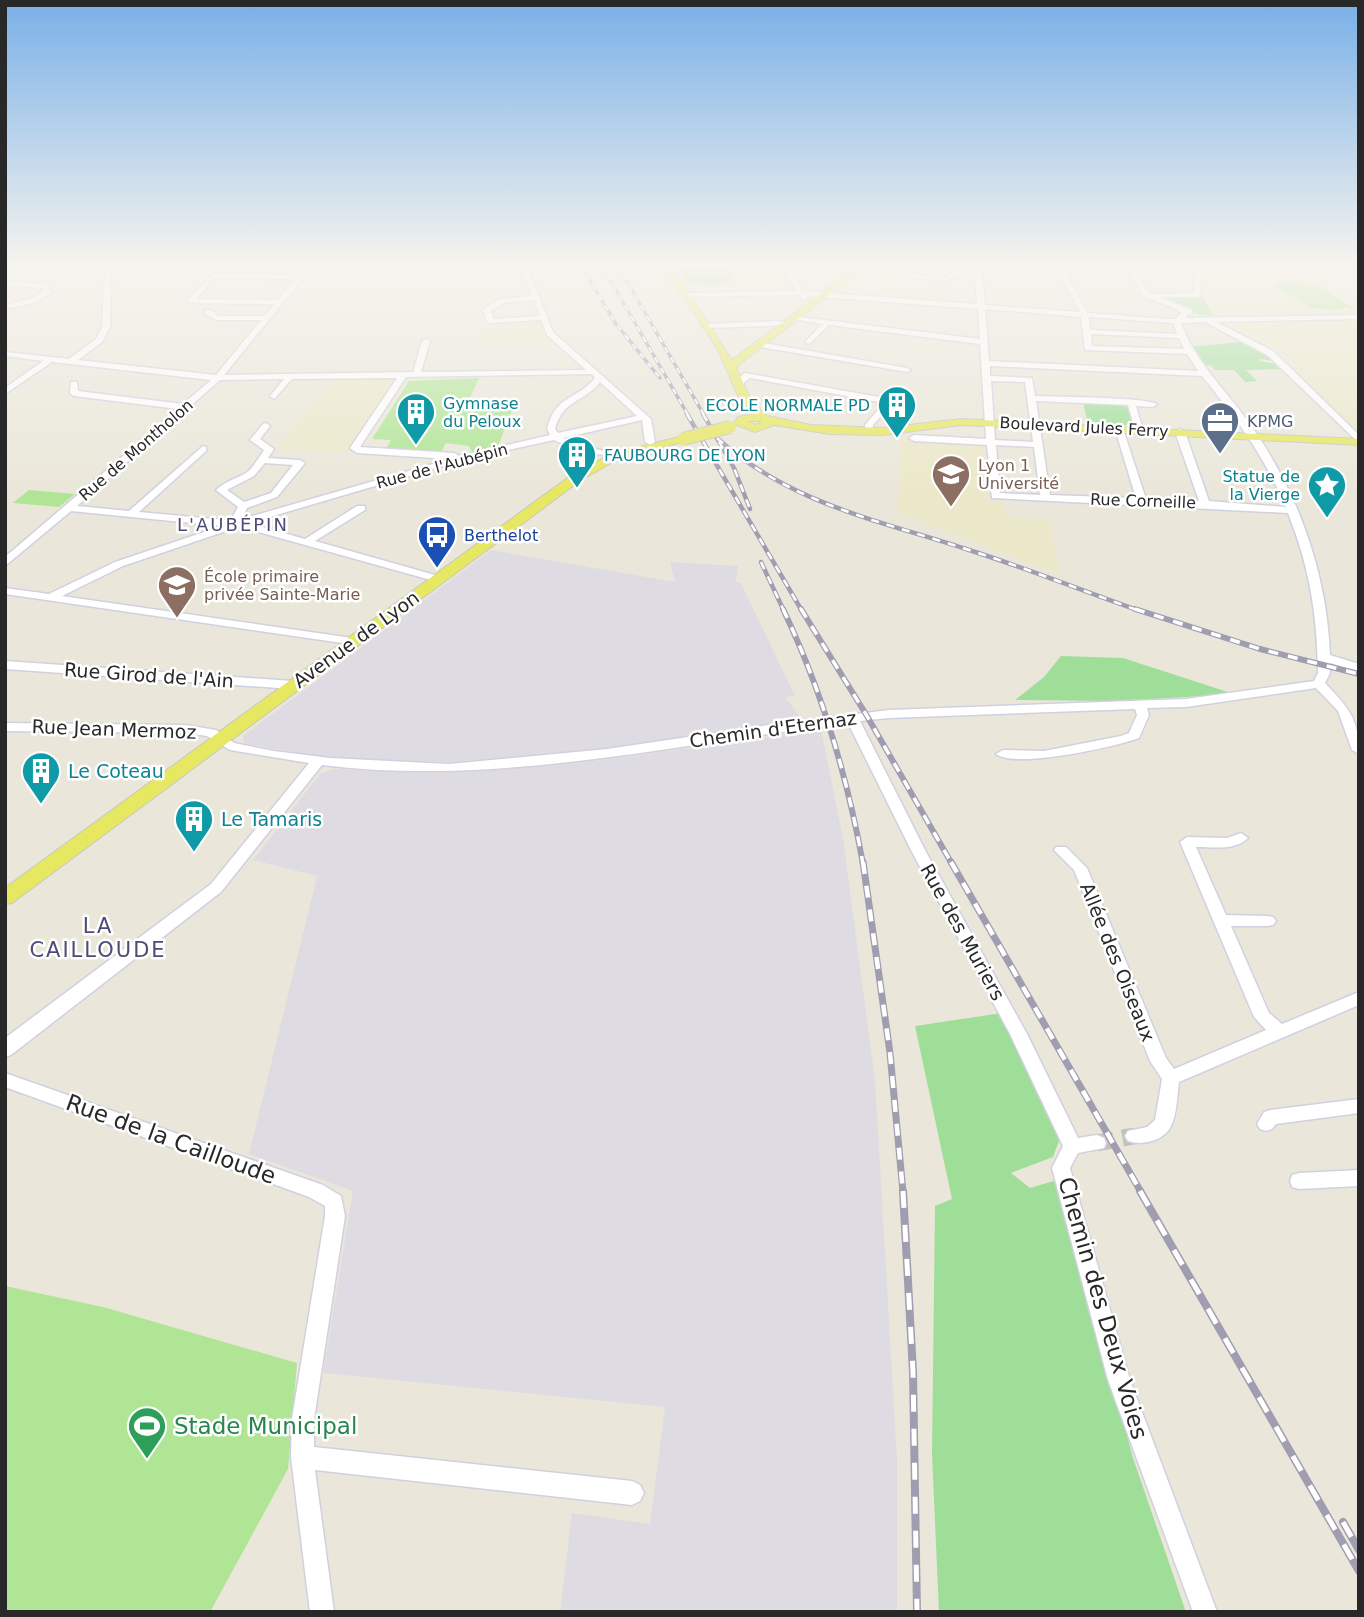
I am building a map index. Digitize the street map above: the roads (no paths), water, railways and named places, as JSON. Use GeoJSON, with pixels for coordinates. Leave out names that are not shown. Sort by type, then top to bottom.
{"type":"FeatureCollection","features":[{"type":"Feature","properties":{"kind":"main road"},"geometry":{"type":"LineString","coordinates":[[715,339],[727,358],[747,404],[764,421]]}},
{"type":"Feature","properties":{"kind":"main road"},"geometry":{"type":"LineString","coordinates":[[727,358],[762,339]]}},
{"type":"Feature","properties":{"kind":"main road"},"geometry":{"type":"LineString","coordinates":[[727,358],[750,348]]}},
{"type":"Feature","properties":{"kind":"main road"},"geometry":{"type":"LineString","coordinates":[[739,424],[746,415],[747,404]]}},
{"type":"Feature","properties":{"kind":"main road","name":"Boulevard Jules Ferry"},"geometry":{"type":"LineString","coordinates":[[739,424],[764,421],[810,428],[869,431],[897,430],[940,422],[991,423],[1359,441]]}},
{"type":"Feature","properties":{"kind":"main road","name":"Avenue de Lyon"},"geometry":{"type":"LineString","coordinates":[[5,898],[577,477],[616,456],[645,445],[682,439],[739,424]]}},
{"type":"Feature","properties":{"kind":"street"},"geometry":{"type":"LineString","coordinates":[[71,361],[99,339]]}},
{"type":"Feature","properties":{"kind":"street","name":"Rue de Montholon"},"geometry":{"type":"LineString","coordinates":[[5,563],[218,378],[249,339]]}},
{"type":"Feature","properties":{"kind":"street"},"geometry":{"type":"LineString","coordinates":[[557,339],[648,421],[645,445],[601,452]]}},
{"type":"Feature","properties":{"kind":"street"},"geometry":{"type":"LineString","coordinates":[[964,339],[984,342],[991,442]]}},
{"type":"Feature","properties":{"kind":"street"},"geometry":{"type":"LineString","coordinates":[[1087,339],[1088,348],[1188,352]]}},
{"type":"Feature","properties":{"kind":"street"},"geometry":{"type":"LineString","coordinates":[[1183,339],[1203,374],[1222,393],[1255,436],[1291,510],[1318,588],[1323,657],[1321,679],[1344,710],[1359,750]]}},
{"type":"Feature","properties":{"kind":"street"},"geometry":{"type":"LineString","coordinates":[[1244,339],[1270,353],[1359,441]]}},
{"type":"Feature","properties":{"kind":"street"},"geometry":{"type":"LineString","coordinates":[[416,375],[426,341]]}},
{"type":"Feature","properties":{"kind":"street"},"geometry":{"type":"LineString","coordinates":[[750,348],[907,370]]}},
{"type":"Feature","properties":{"kind":"street"},"geometry":{"type":"LineString","coordinates":[[5,354],[218,378],[596,375]]}},
{"type":"Feature","properties":{"kind":"street"},"geometry":{"type":"LineString","coordinates":[[5,392],[50,359]]}},
{"type":"Feature","properties":{"kind":"street"},"geometry":{"type":"LineString","coordinates":[[986,363],[1203,374]]}},
{"type":"Feature","properties":{"kind":"street"},"geometry":{"type":"LineString","coordinates":[[403,375],[356,450],[465,457]]}},
{"type":"Feature","properties":{"kind":"street"},"geometry":{"type":"LineString","coordinates":[[596,375],[594,386],[563,403],[554,413],[551,429],[556,438],[575,447],[616,456]]}},
{"type":"Feature","properties":{"kind":"street"},"geometry":{"type":"LineString","coordinates":[[737,384],[748,376],[890,402],[869,425],[869,431]]}},
{"type":"Feature","properties":{"kind":"street"},"geometry":{"type":"LineString","coordinates":[[274,396],[290,377]]}},
{"type":"Feature","properties":{"kind":"street"},"geometry":{"type":"LineString","coordinates":[[987,378],[1029,380],[1045,498]]}},
{"type":"Feature","properties":{"kind":"street"},"geometry":{"type":"LineString","coordinates":[[74,384],[74,393],[185,407]]}},
{"type":"Feature","properties":{"kind":"street"},"geometry":{"type":"LineString","coordinates":[[1032,398],[1153,404]]}},
{"type":"Feature","properties":{"kind":"street"},"geometry":{"type":"LineString","coordinates":[[1131,402],[1139,430]]}},
{"type":"Feature","properties":{"kind":"street","name":"Rue de l'Aubépin"},"geometry":{"type":"LineString","coordinates":[[53,596],[119,564],[234,523],[465,457],[644,416]]}},
{"type":"Feature","properties":{"kind":"street"},"geometry":{"type":"LineString","coordinates":[[243,506],[221,490],[230,481],[249,476],[262,460],[269,449],[255,440],[266,426]]}},
{"type":"Feature","properties":{"kind":"street"},"geometry":{"type":"LineString","coordinates":[[1119,429],[1142,502]]}},
{"type":"Feature","properties":{"kind":"street"},"geometry":{"type":"LineString","coordinates":[[1180,432],[1205,504]]}},
{"type":"Feature","properties":{"kind":"street"},"geometry":{"type":"LineString","coordinates":[[914,438],[1038,445]]}},
{"type":"Feature","properties":{"kind":"street","name":"Rue Corneille"},"geometry":{"type":"LineString","coordinates":[[991,442],[995,496],[1291,510]]}},
{"type":"Feature","properties":{"kind":"street"},"geometry":{"type":"LineString","coordinates":[[132,513],[203,449]]}},
{"type":"Feature","properties":{"kind":"street"},"geometry":{"type":"LineString","coordinates":[[234,523],[243,506],[274,495],[300,463],[262,460]]}},
{"type":"Feature","properties":{"kind":"street"},"geometry":{"type":"LineString","coordinates":[[71,508],[234,523],[438,579]]}},
{"type":"Feature","properties":{"kind":"street"},"geometry":{"type":"LineString","coordinates":[[307,542],[361,508]]}},
{"type":"Feature","properties":{"kind":"street"},"geometry":{"type":"LineString","coordinates":[[5,591],[352,642]]}},
{"type":"Feature","properties":{"kind":"street"},"geometry":{"type":"LineString","coordinates":[[1323,657],[1356,668]]}},
{"type":"Feature","properties":{"kind":"street","name":"Rue Girod de l'Ain"},"geometry":{"type":"LineString","coordinates":[[5,665],[293,685]]}},
{"type":"Feature","properties":{"kind":"street","name":"Chemin d'Eternaz"},"geometry":{"type":"LineString","coordinates":[[220,738],[230,746],[319,760],[449,768],[607,753],[909,712],[1140,706],[1220,699],[1321,679],[1334,668],[1356,668]]}},
{"type":"Feature","properties":{"kind":"street"},"geometry":{"type":"LineString","coordinates":[[1003,754],[1044,755],[1124,739],[1134,735],[1143,715],[1140,706]]}},
{"type":"Feature","properties":{"kind":"street","name":"Rue des Muriers"},"geometry":{"type":"LineString","coordinates":[[852,718],[876,758],[914,842],[1045,1083],[1072,1146]]}},
{"type":"Feature","properties":{"kind":"street","name":"Rue Jean Mermoz"},"geometry":{"type":"LineString","coordinates":[[5,727],[185,729],[211,733],[220,738]]}},
{"type":"Feature","properties":{"kind":"street"},"geometry":{"type":"LineString","coordinates":[[5,1050],[216,888],[319,760]]}},
{"type":"Feature","properties":{"kind":"street"},"geometry":{"type":"LineString","coordinates":[[1241,838],[1229,843],[1187,842],[1262,1017],[1280,1032]]}},
{"type":"Feature","properties":{"kind":"street","name":"Allée des Oiseaux"},"geometry":{"type":"LineString","coordinates":[[1061,850],[1080,868],[1159,1061],[1171,1078]]}},
{"type":"Feature","properties":{"kind":"street"},"geometry":{"type":"LineString","coordinates":[[1221,920],[1268,921]]}},
{"type":"Feature","properties":{"kind":"street"},"geometry":{"type":"LineString","coordinates":[[1134,1136],[1151,1134],[1163,1124],[1171,1078],[1359,998]]}},
{"type":"Feature","properties":{"kind":"street","name":"Rue de la Cailloude"},"geometry":{"type":"LineString","coordinates":[[5,1080],[316,1191],[334,1202],[335,1216],[303,1419],[302,1457]]}},
{"type":"Feature","properties":{"kind":"street"},"geometry":{"type":"LineString","coordinates":[[1266,1124],[1270,1117],[1359,1106]]}},
{"type":"Feature","properties":{"kind":"street","name":"Chemin des Deux Voies"},"geometry":{"type":"LineString","coordinates":[[1097,1143],[1072,1146],[1061,1168],[1119,1380],[1205,1612]]}},
{"type":"Feature","properties":{"kind":"street"},"geometry":{"type":"LineString","coordinates":[[1299,1181],[1359,1178]]}},
{"type":"Feature","properties":{"kind":"street"},"geometry":{"type":"LineString","coordinates":[[321,1612],[302,1457],[632,1493]]}},
{"type":"Feature","properties":{"kind":"tunnel"},"geometry":{"type":"LineString","coordinates":[[1097,1143],[1134,1136]]}},
{"type":"Feature","properties":{"kind":"railway"},"geometry":{"type":"LineString","coordinates":[[629,339],[660,378]]}},
{"type":"Feature","properties":{"kind":"railway"},"geometry":{"type":"LineString","coordinates":[[644,339],[688,415]]}},
{"type":"Feature","properties":{"kind":"railway"},"geometry":{"type":"LineString","coordinates":[[660,339],[704,415]]}},
{"type":"Feature","properties":{"kind":"railway"},"geometry":{"type":"LineString","coordinates":[[687,414],[802,611]]}},
{"type":"Feature","properties":{"kind":"railway"},"geometry":{"type":"LineString","coordinates":[[703,414],[734,468],[750,509]]}},
{"type":"Feature","properties":{"kind":"railway"},"geometry":{"type":"LineString","coordinates":[[717,438],[745,461],[774,479],[836,508],[990,557],[1140,611]]}},
{"type":"Feature","properties":{"kind":"railway"},"geometry":{"type":"LineString","coordinates":[[761,562],[784,611]]}},
{"type":"Feature","properties":{"kind":"railway"},"geometry":{"type":"LineString","coordinates":[[783,609],[810,671],[832,734],[863,864]]}},
{"type":"Feature","properties":{"kind":"railway"},"geometry":{"type":"LineString","coordinates":[[801,609],[867,716],[952,864]]}},
{"type":"Feature","properties":{"kind":"railway"},"geometry":{"type":"LineString","coordinates":[[1135,609],[1260,649],[1359,674]]}},
{"type":"Feature","properties":{"kind":"railway"},"geometry":{"type":"LineString","coordinates":[[863,862],[890,1053],[903,1192]]}},
{"type":"Feature","properties":{"kind":"railway"},"geometry":{"type":"LineString","coordinates":[[951,862],[1141,1192]]}},
{"type":"Feature","properties":{"kind":"railway"},"geometry":{"type":"LineString","coordinates":[[903,1191],[913,1372],[917,1612]]}},
{"type":"Feature","properties":{"kind":"railway"},"geometry":{"type":"LineString","coordinates":[[1140,1191],[1359,1571]]}},
{"type":"Feature","properties":{"kind":"railway"},"geometry":{"type":"LineString","coordinates":[[1343,1522],[1359,1550]]}},
{"type":"Feature","properties":{"kind":"place","name":"ECOLE NORMALE PD"},"geometry":{"type":"Point","coordinates":[897,439]}},
{"type":"Feature","properties":{"kind":"place","name":"Gymnase du Peloux"},"geometry":{"type":"Point","coordinates":[416,446]}},
{"type":"Feature","properties":{"kind":"place","name":"KPMG"},"geometry":{"type":"Point","coordinates":[1220,455]}},
{"type":"Feature","properties":{"kind":"place","name":"FAUBOURG DE LYON"},"geometry":{"type":"Point","coordinates":[577,489]}},
{"type":"Feature","properties":{"kind":"place","name":"Lyon 1 Université"},"geometry":{"type":"Point","coordinates":[951,508]}},
{"type":"Feature","properties":{"kind":"place","name":"Statue de la Vierge"},"geometry":{"type":"Point","coordinates":[1327,519]}},
{"type":"Feature","properties":{"kind":"place","name":"Berthelot"},"geometry":{"type":"Point","coordinates":[437,569]}},
{"type":"Feature","properties":{"kind":"place","name":"École primaire privée Sainte-Marie"},"geometry":{"type":"Point","coordinates":[177,619]}},
{"type":"Feature","properties":{"kind":"place","name":"Le Coteau"},"geometry":{"type":"Point","coordinates":[41,805]}},
{"type":"Feature","properties":{"kind":"place","name":"Le Tamaris"},"geometry":{"type":"Point","coordinates":[194,853]}},
{"type":"Feature","properties":{"kind":"place","name":"Stade Municipal"},"geometry":{"type":"Point","coordinates":[147,1460]}},
{"type":"Feature","properties":{"kind":"district","name":"L'AUBÉPIN"},"geometry":{"type":"Point","coordinates":[233,524]}},
{"type":"Feature","properties":{"kind":"district","name":"LA CAILLOUDE"},"geometry":{"type":"Point","coordinates":[98,938]}}]}
